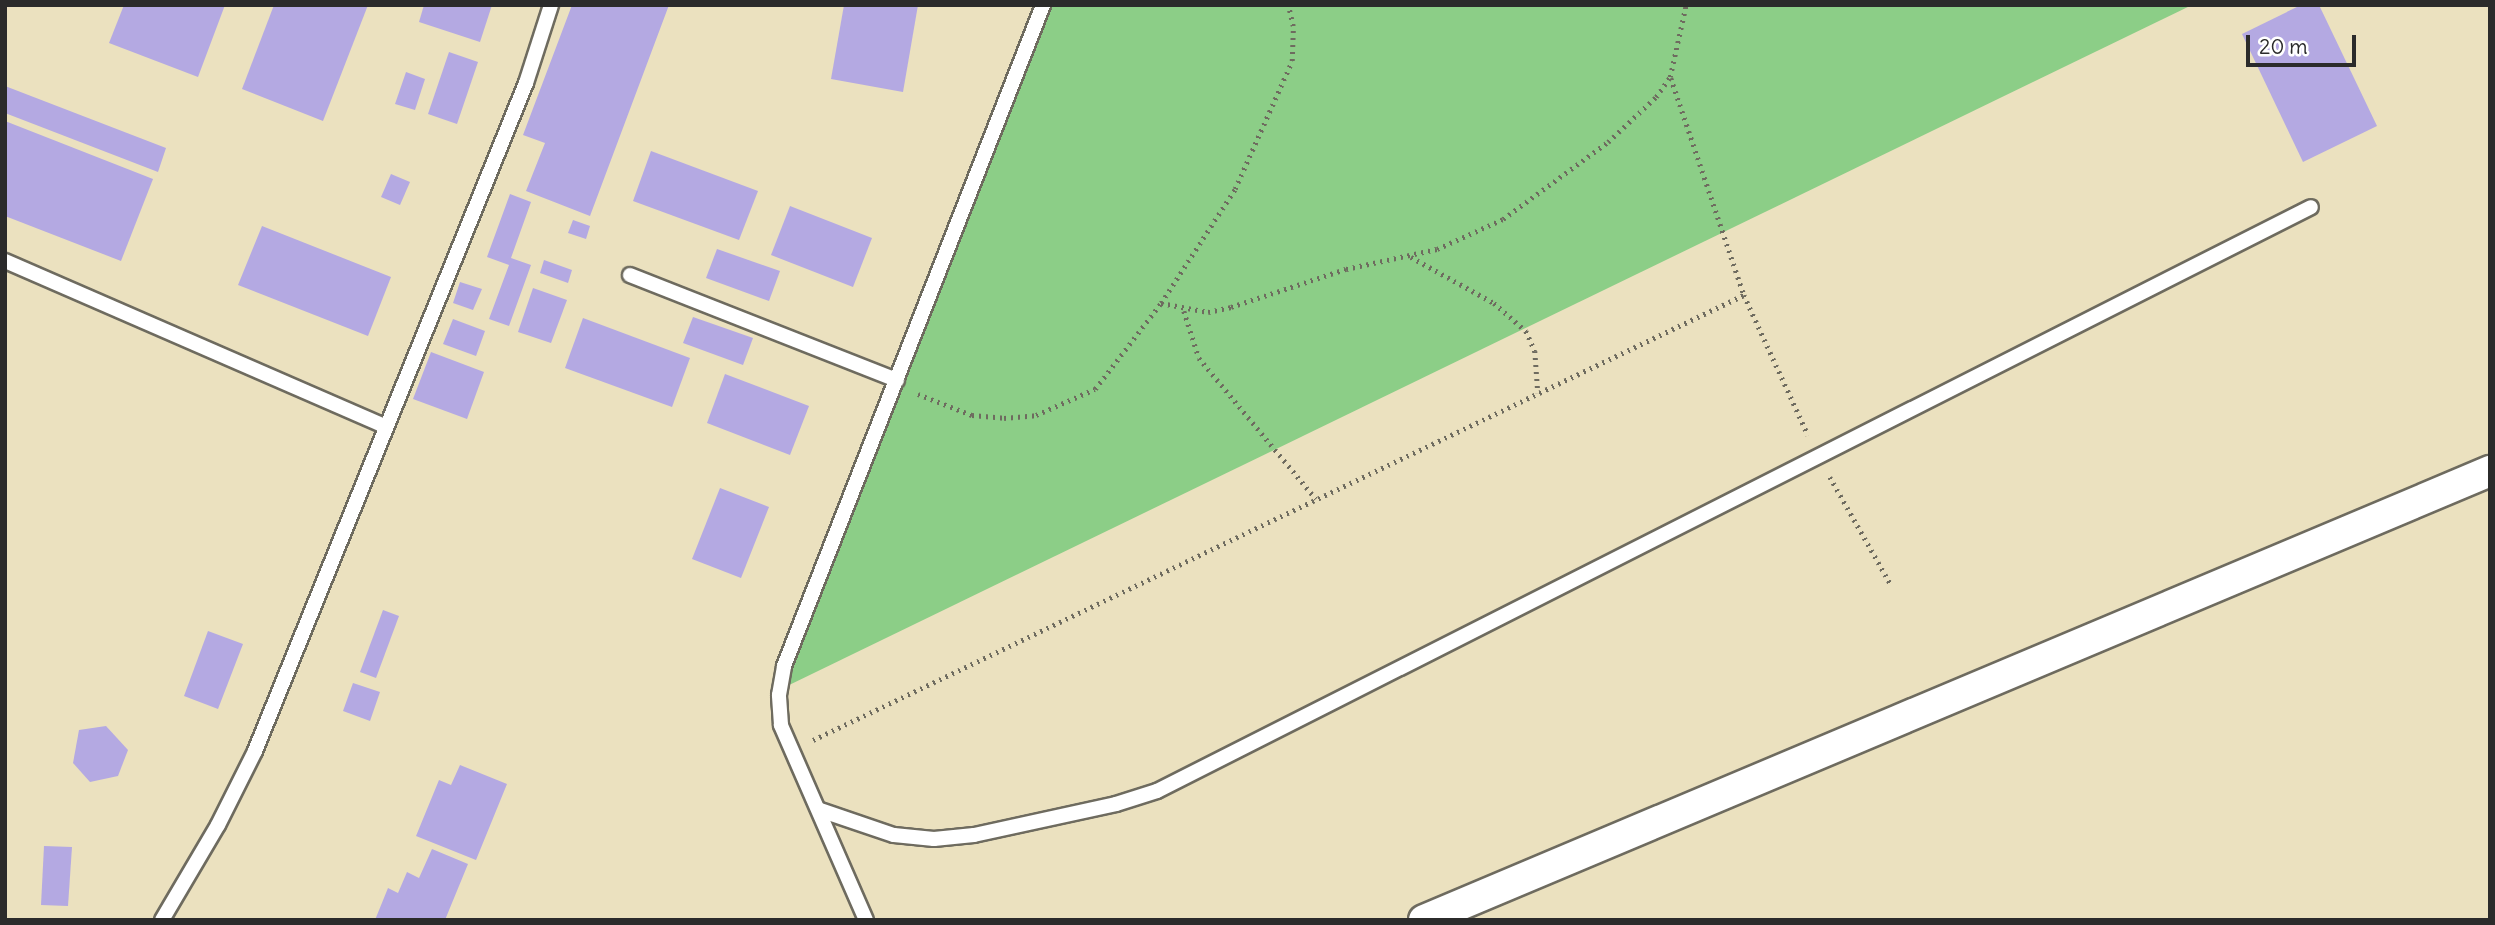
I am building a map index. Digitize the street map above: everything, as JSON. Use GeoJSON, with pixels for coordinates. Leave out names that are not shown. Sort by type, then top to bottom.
{"type":"FeatureCollection","features":[{"type":"Feature","properties":{"kind":"street"},"geometry":{"type":"LineString","coordinates":[[1424,920],[2184,604],[2490,471]]}},
{"type":"Feature","properties":{"kind":"lane"},"geometry":{"type":"LineString","coordinates":[[162,920],[218,825],[255,751],[384,426],[526,83],[551,5]]}},
{"type":"Feature","properties":{"kind":"lane"},"geometry":{"type":"LineString","coordinates":[[866,920],[781,725],[779,695],[784,666],[1043,5]]}},
{"type":"Feature","properties":{"kind":"lane"},"geometry":{"type":"LineString","coordinates":[[820,810],[894,835],[934,839],[974,835],[1116,804],[1157,791],[1817,454],[2311,207]]}},
{"type":"Feature","properties":{"kind":"lane"},"geometry":{"type":"LineString","coordinates":[[5,261],[384,426]]}},
{"type":"Feature","properties":{"kind":"lane"},"geometry":{"type":"LineString","coordinates":[[629,275],[897,380]]}},
{"type":"Feature","properties":{"kind":"path"},"geometry":{"type":"LineString","coordinates":[[897,380],[942,406],[972,415],[1036,415],[1095,389],[1161,303],[1235,189],[1280,95],[1292,61],[1293,26],[1288,5]]}},
{"type":"Feature","properties":{"kind":"path"},"geometry":{"type":"LineString","coordinates":[[1161,303],[1184,311],[1231,307],[1333,273],[1410,256],[1465,238],[1512,212],[1608,142],[1670,77],[1686,5]]}},
{"type":"Feature","properties":{"kind":"path"},"geometry":{"type":"LineString","coordinates":[[1670,77],[1744,295],[1817,454],[1890,583]]}},
{"type":"Feature","properties":{"kind":"path"},"geometry":{"type":"LineString","coordinates":[[1410,256],[1494,303],[1526,331],[1539,372],[1538,393]]}},
{"type":"Feature","properties":{"kind":"path"},"geometry":{"type":"LineString","coordinates":[[792,750],[1744,295]]}},
{"type":"Feature","properties":{"kind":"path"},"geometry":{"type":"LineString","coordinates":[[1184,311],[1199,358],[1316,499]]}},
{"type":"Feature","properties":{"kind":"green space"},"geometry":{"type":"Polygon","coordinates":[[[1047,5],[2192,5],[783,688],[1047,5]]]}},
{"type":"Feature","properties":{"kind":"building"},"geometry":{"type":"Polygon","coordinates":[[[124,5],[225,5],[198,77],[109,43],[124,5]]]}},
{"type":"Feature","properties":{"kind":"building"},"geometry":{"type":"Polygon","coordinates":[[[274,5],[368,5],[323,121],[242,89],[274,5]]]}},
{"type":"Feature","properties":{"kind":"building"},"geometry":{"type":"Polygon","coordinates":[[[424,5],[492,5],[480,42],[419,22],[424,5]]]}},
{"type":"Feature","properties":{"kind":"building"},"geometry":{"type":"Polygon","coordinates":[[[572,5],[669,5],[590,216],[526,191],[545,143],[523,135],[572,5]]]}},
{"type":"Feature","properties":{"kind":"building"},"geometry":{"type":"Polygon","coordinates":[[[844,5],[918,5],[903,92],[831,79],[844,5]]]}},
{"type":"Feature","properties":{"kind":"building"},"geometry":{"type":"Polygon","coordinates":[[[2301,5],[2319,5],[2377,126],[2303,162],[2242,34],[2301,5]]]}},
{"type":"Feature","properties":{"kind":"building"},"geometry":{"type":"Polygon","coordinates":[[[449,52],[478,62],[457,124],[428,114],[449,52]]]}},
{"type":"Feature","properties":{"kind":"building"},"geometry":{"type":"Polygon","coordinates":[[[406,72],[425,79],[415,110],[395,104],[406,72]]]}},
{"type":"Feature","properties":{"kind":"building"},"geometry":{"type":"Polygon","coordinates":[[[5,86],[166,148],[158,172],[5,113],[5,86]]]}},
{"type":"Feature","properties":{"kind":"building"},"geometry":{"type":"Polygon","coordinates":[[[5,121],[153,179],[121,261],[5,216],[5,121]]]}},
{"type":"Feature","properties":{"kind":"building"},"geometry":{"type":"Polygon","coordinates":[[[651,151],[758,191],[739,240],[633,201],[651,151]]]}},
{"type":"Feature","properties":{"kind":"building"},"geometry":{"type":"Polygon","coordinates":[[[391,174],[410,182],[400,205],[381,197],[391,174]]]}},
{"type":"Feature","properties":{"kind":"building"},"geometry":{"type":"Polygon","coordinates":[[[510,194],[531,202],[511,258],[531,265],[509,326],[489,319],[509,265],[487,257],[510,194]]]}},
{"type":"Feature","properties":{"kind":"building"},"geometry":{"type":"Polygon","coordinates":[[[790,206],[872,238],[853,287],[771,255],[790,206]]]}},
{"type":"Feature","properties":{"kind":"building"},"geometry":{"type":"Polygon","coordinates":[[[573,220],[590,226],[586,239],[568,233],[573,220]]]}},
{"type":"Feature","properties":{"kind":"building"},"geometry":{"type":"Polygon","coordinates":[[[262,226],[391,277],[368,336],[238,285],[262,226]]]}},
{"type":"Feature","properties":{"kind":"building"},"geometry":{"type":"Polygon","coordinates":[[[717,249],[780,271],[769,301],[706,278],[717,249]]]}},
{"type":"Feature","properties":{"kind":"building"},"geometry":{"type":"Polygon","coordinates":[[[544,260],[572,270],[568,283],[540,273],[544,260]]]}},
{"type":"Feature","properties":{"kind":"building"},"geometry":{"type":"Polygon","coordinates":[[[460,282],[482,289],[473,310],[453,303],[460,282]]]}},
{"type":"Feature","properties":{"kind":"building"},"geometry":{"type":"Polygon","coordinates":[[[533,288],[567,300],[551,343],[518,332],[533,288]]]}},
{"type":"Feature","properties":{"kind":"building"},"geometry":{"type":"Polygon","coordinates":[[[693,317],[753,338],[743,365],[683,343],[693,317]]]}},
{"type":"Feature","properties":{"kind":"building"},"geometry":{"type":"Polygon","coordinates":[[[583,318],[690,358],[672,407],[565,368],[583,318]]]}},
{"type":"Feature","properties":{"kind":"building"},"geometry":{"type":"Polygon","coordinates":[[[453,319],[485,331],[476,356],[443,344],[453,319]]]}},
{"type":"Feature","properties":{"kind":"building"},"geometry":{"type":"Polygon","coordinates":[[[431,352],[484,372],[467,419],[413,399],[431,352]]]}},
{"type":"Feature","properties":{"kind":"building"},"geometry":{"type":"Polygon","coordinates":[[[725,374],[809,406],[790,455],[707,423],[725,374]]]}},
{"type":"Feature","properties":{"kind":"building"},"geometry":{"type":"Polygon","coordinates":[[[720,488],[769,507],[741,578],[692,559],[720,488]]]}},
{"type":"Feature","properties":{"kind":"building"},"geometry":{"type":"Polygon","coordinates":[[[383,610],[399,616],[376,678],[360,672],[383,610]]]}},
{"type":"Feature","properties":{"kind":"building"},"geometry":{"type":"Polygon","coordinates":[[[208,631],[243,644],[218,709],[184,696],[208,631]]]}},
{"type":"Feature","properties":{"kind":"building"},"geometry":{"type":"Polygon","coordinates":[[[353,683],[380,692],[370,721],[343,711],[353,683]]]}},
{"type":"Feature","properties":{"kind":"building"},"geometry":{"type":"Polygon","coordinates":[[[106,726],[128,750],[118,776],[90,782],[73,763],[79,730],[106,726]]]}},
{"type":"Feature","properties":{"kind":"building"},"geometry":{"type":"Polygon","coordinates":[[[460,765],[507,784],[476,860],[416,836],[439,780],[451,785],[460,765]]]}},
{"type":"Feature","properties":{"kind":"building"},"geometry":{"type":"Polygon","coordinates":[[[44,846],[72,847],[68,906],[41,905],[44,846]]]}},
{"type":"Feature","properties":{"kind":"building"},"geometry":{"type":"Polygon","coordinates":[[[432,849],[468,864],[445,920],[375,920],[388,888],[398,893],[407,872],[419,878],[432,849]]]}}]}
